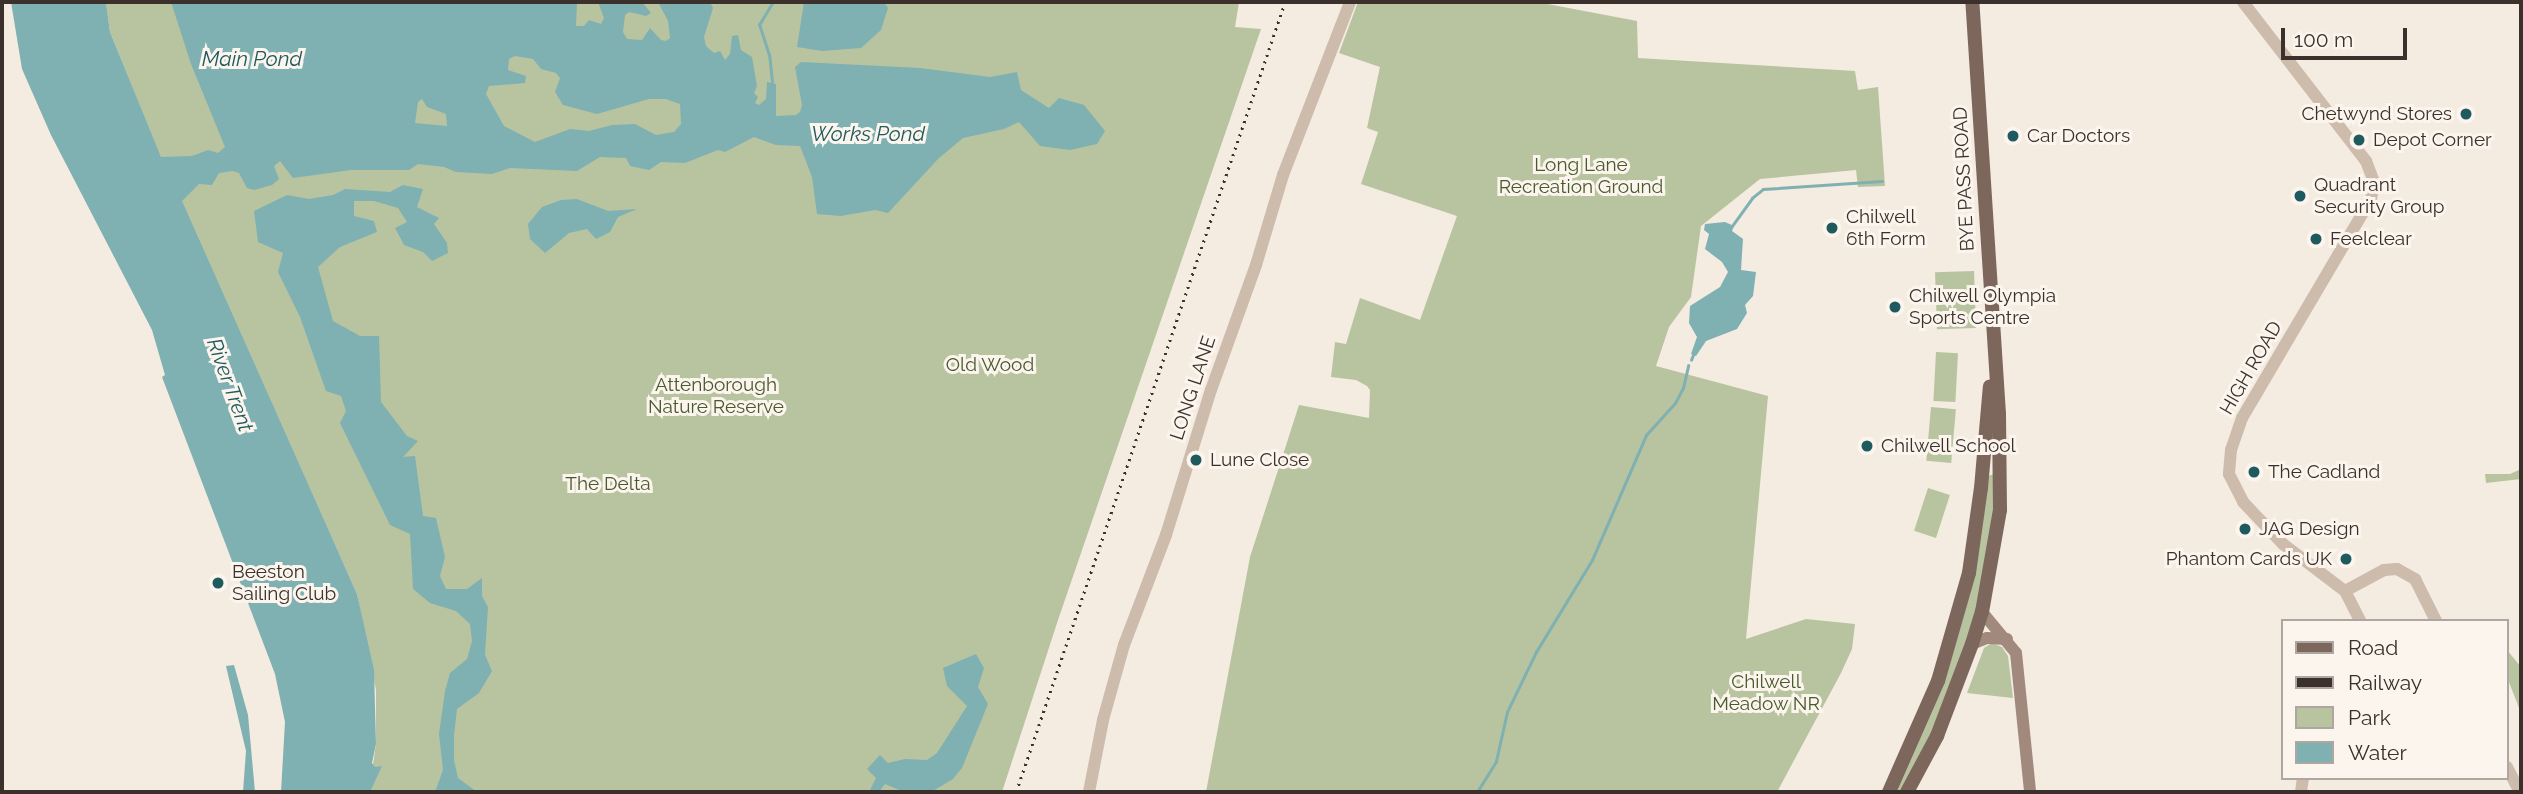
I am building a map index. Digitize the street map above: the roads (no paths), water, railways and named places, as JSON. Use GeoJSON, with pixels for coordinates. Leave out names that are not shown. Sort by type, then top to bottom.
{"type":"FeatureCollection","features":[{"type":"Feature","properties":{"kind":"main road","name":"BYE PASS ROAD"},"geometry":{"type":"LineString","coordinates":[[1907,792],[1937,736],[1972,644],[1982,612],[2000,510],[2000,435],[1972,2]]}},
{"type":"Feature","properties":{"kind":"main road","name":"BYE PASS ROAD"},"geometry":{"type":"LineString","coordinates":[[1889,792],[1938,681],[1969,573],[1978,512],[1993,354]]}},
{"type":"Feature","properties":{"kind":"main road"},"geometry":{"type":"LineString","coordinates":[[1982,612],[2014,647],[2030,792]]}},
{"type":"Feature","properties":{"kind":"main road"},"geometry":{"type":"LineString","coordinates":[[1972,644],[1987,638],[2007,639]]}},
{"type":"Feature","properties":{"kind":"street","name":"LONG LANE"},"geometry":{"type":"LineString","coordinates":[[1090,792],[1103,720],[1124,645],[1166,535],[1297,136],[1350,2]]}},
{"type":"Feature","properties":{"kind":"street","name":"HIGH ROAD"},"geometry":{"type":"LineString","coordinates":[[2243,2],[2367,161],[2374,182],[2371,199],[2246,410],[2229,463],[2229,474],[2236,490],[2252,512],[2299,559],[2345,591],[2359,619]]}},
{"type":"Feature","properties":{"kind":"street"},"geometry":{"type":"LineString","coordinates":[[2345,591],[2384,570],[2403,571],[2419,583],[2435,619]]}},
{"type":"Feature","properties":{"kind":"street"},"geometry":{"type":"LineString","coordinates":[[2509,771],[2520,792]]}},
{"type":"Feature","properties":{"kind":"water"},"geometry":{"type":"Polygon","coordinates":[[[11,2],[106,2],[110,32],[161,157],[192,156],[208,150],[218,153],[225,147],[191,64],[171,2],[577,2],[576,26],[584,26],[589,20],[601,24],[604,18],[598,2],[642,2],[651,13],[646,16],[629,12],[625,15],[623,32],[627,39],[642,40],[650,28],[661,40],[666,41],[670,38],[668,21],[658,2],[710,2],[713,8],[704,37],[706,46],[714,53],[720,51],[725,60],[730,54],[732,36],[738,35],[741,50],[752,57],[757,86],[754,93],[758,97],[755,103],[759,105],[766,99],[767,82],[776,84],[776,116],[796,115],[800,112],[802,105],[795,67],[801,62],[920,68],[990,77],[1017,72],[1021,90],[1049,108],[1059,98],[1084,105],[1105,131],[1097,144],[1070,150],[1040,146],[1019,122],[1004,129],[963,138],[938,159],[888,213],[875,210],[841,216],[817,214],[812,177],[800,146],[776,145],[754,137],[725,152],[718,150],[685,163],[661,162],[649,170],[630,166],[626,158],[600,157],[577,171],[510,168],[492,174],[456,172],[444,167],[418,164],[409,170],[351,170],[293,178],[280,161],[274,166],[279,179],[272,185],[254,190],[247,188],[239,173],[233,171],[219,173],[212,185],[199,184],[182,201],[357,594],[374,670],[376,744],[372,763],[375,767],[382,766],[370,792],[281,792],[285,722],[275,674],[162,377],[165,375],[152,330],[51,135],[22,69],[11,2]],[[515,56],[509,59],[508,70],[526,76],[525,83],[489,86],[486,94],[504,126],[535,142],[570,129],[589,131],[612,125],[635,124],[656,135],[674,132],[681,124],[680,104],[666,99],[649,99],[597,114],[563,105],[555,92],[560,78],[556,73],[541,69],[533,59],[515,56]],[[422,99],[418,102],[415,123],[447,126],[446,114],[427,107],[422,99]]]}},
{"type":"Feature","properties":{"kind":"water"},"geometry":{"type":"Polygon","coordinates":[[[804,2],[884,2],[888,8],[881,30],[861,48],[822,51],[797,47],[804,2]]]}},
{"type":"Feature","properties":{"kind":"water"},"geometry":{"type":"Polygon","coordinates":[[[403,185],[423,189],[417,207],[439,218],[434,224],[447,243],[448,253],[432,261],[423,252],[404,245],[395,228],[407,222],[398,208],[374,201],[354,201],[354,216],[374,221],[377,232],[340,247],[318,267],[333,321],[360,336],[379,336],[381,402],[407,436],[418,441],[403,457],[415,456],[423,516],[436,518],[445,557],[440,576],[446,589],[467,589],[482,578],[482,596],[488,607],[485,655],[492,671],[479,693],[457,709],[454,736],[454,760],[458,778],[477,792],[435,792],[443,770],[439,734],[445,691],[450,673],[467,659],[472,641],[470,624],[456,611],[430,603],[413,589],[410,534],[390,525],[340,423],[346,411],[341,396],[326,391],[300,317],[278,272],[283,253],[258,242],[254,211],[287,195],[309,199],[333,195],[345,189],[390,192],[403,185]]]}},
{"type":"Feature","properties":{"kind":"water"},"geometry":{"type":"Polygon","coordinates":[[[577,199],[608,211],[637,209],[618,217],[610,232],[596,239],[587,229],[569,233],[545,253],[530,239],[528,224],[542,207],[561,200],[577,199]]]}},
{"type":"Feature","properties":{"kind":"water"},"geometry":{"type":"Polygon","coordinates":[[[1725,222],[1734,226],[1732,231],[1743,239],[1741,270],[1756,272],[1753,296],[1745,305],[1747,313],[1737,329],[1706,341],[1696,356],[1691,354],[1697,337],[1689,323],[1690,306],[1720,287],[1728,272],[1722,262],[1705,249],[1709,234],[1704,230],[1705,224],[1725,222]]]}},
{"type":"Feature","properties":{"kind":"water"},"geometry":{"type":"Polygon","coordinates":[[[976,654],[984,668],[978,687],[988,704],[962,768],[953,779],[931,792],[904,792],[885,784],[879,792],[869,792],[876,778],[867,769],[880,755],[888,763],[905,759],[927,760],[937,753],[967,706],[947,686],[943,668],[976,654]]]}},
{"type":"Feature","properties":{"kind":"water"},"geometry":{"type":"Polygon","coordinates":[[[234,665],[248,715],[255,792],[243,792],[246,751],[226,666],[234,665]]]}},
{"type":"Feature","properties":{"kind":"waterway"},"geometry":{"type":"LineString","coordinates":[[772,82],[769,55],[759,25],[773,2]]}},
{"type":"Feature","properties":{"kind":"waterway"},"geometry":{"type":"LineString","coordinates":[[1732,226],[1752,198],[1763,189],[1882,181]]}},
{"type":"Feature","properties":{"kind":"waterway"},"geometry":{"type":"LineString","coordinates":[[1691,360],[1693,355]]}},
{"type":"Feature","properties":{"kind":"waterway"},"geometry":{"type":"LineString","coordinates":[[1477,792],[1496,761],[1507,712],[1536,652],[1592,560],[1646,435],[1675,403],[1683,388],[1688,366]]}},
{"type":"Feature","properties":{"kind":"railway"},"geometry":{"type":"LineString","coordinates":[[1016,792],[1285,2]]}},
{"type":"Feature","properties":{"kind":"place","name":"Chetwynd Stores"},"geometry":{"type":"Point","coordinates":[2466,114]}},
{"type":"Feature","properties":{"kind":"place","name":"Car Doctors"},"geometry":{"type":"Point","coordinates":[2013,136]}},
{"type":"Feature","properties":{"kind":"place","name":"Depot Corner"},"geometry":{"type":"Point","coordinates":[2359,140]}},
{"type":"Feature","properties":{"kind":"place","name":"Quadrant Security Group"},"geometry":{"type":"Point","coordinates":[2300,196]}},
{"type":"Feature","properties":{"kind":"place","name":"Chilwell 6th Form"},"geometry":{"type":"Point","coordinates":[1832,228]}},
{"type":"Feature","properties":{"kind":"place","name":"Feelclear"},"geometry":{"type":"Point","coordinates":[2316,239]}},
{"type":"Feature","properties":{"kind":"place","name":"Chilwell Olympia Sports Centre"},"geometry":{"type":"Point","coordinates":[1895,307]}},
{"type":"Feature","properties":{"kind":"place","name":"Chilwell School"},"geometry":{"type":"Point","coordinates":[1867,446]}},
{"type":"Feature","properties":{"kind":"place","name":"Lune Close"},"geometry":{"type":"Point","coordinates":[1196,460]}},
{"type":"Feature","properties":{"kind":"place","name":"The Cadland"},"geometry":{"type":"Point","coordinates":[2254,472]}},
{"type":"Feature","properties":{"kind":"place","name":"JAG Design"},"geometry":{"type":"Point","coordinates":[2245,529]}},
{"type":"Feature","properties":{"kind":"place","name":"Phantom Cards UK"},"geometry":{"type":"Point","coordinates":[2346,559]}},
{"type":"Feature","properties":{"kind":"place","name":"Beeston Sailing Club"},"geometry":{"type":"Point","coordinates":[218,583]}},
{"type":"Feature","properties":{"kind":"water label","name":"Main Pond"},"geometry":{"type":"Point","coordinates":[252,59]}},
{"type":"Feature","properties":{"kind":"water label","name":"Works Pond"},"geometry":{"type":"Point","coordinates":[868,134]}},
{"type":"Feature","properties":{"kind":"water label","name":"River Trent"},"geometry":{"type":"Point","coordinates":[230,385]}},
{"type":"Feature","properties":{"kind":"park label","name":"Long Lane Recreation Ground"},"geometry":{"type":"Point","coordinates":[1581,176]}},
{"type":"Feature","properties":{"kind":"park label","name":"Old Wood"},"geometry":{"type":"Point","coordinates":[990,365]}},
{"type":"Feature","properties":{"kind":"park label","name":"Attenborough Nature Reserve"},"geometry":{"type":"Point","coordinates":[716,396]}},
{"type":"Feature","properties":{"kind":"park label","name":"The Delta"},"geometry":{"type":"Point","coordinates":[608,484]}},
{"type":"Feature","properties":{"kind":"park label","name":"Chilwell Meadow NR"},"geometry":{"type":"Point","coordinates":[1766,693]}}]}
